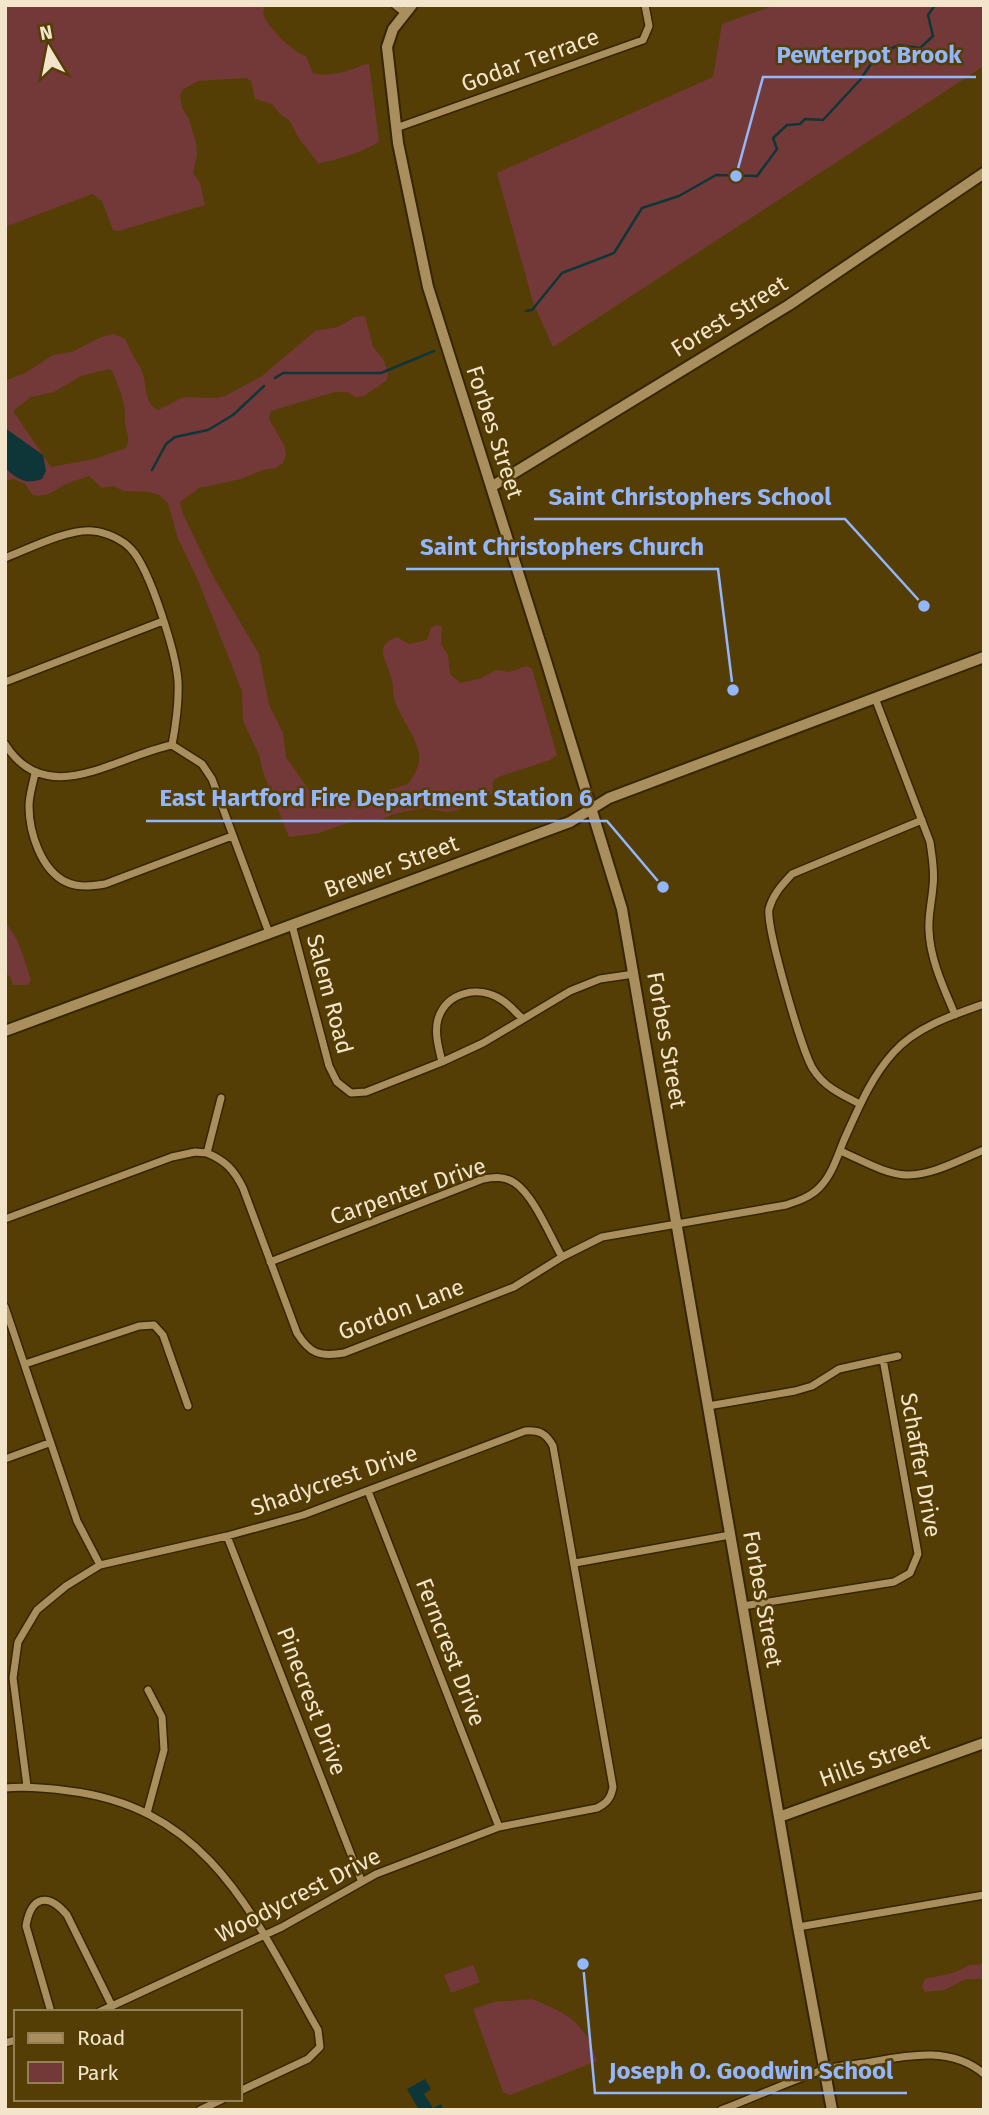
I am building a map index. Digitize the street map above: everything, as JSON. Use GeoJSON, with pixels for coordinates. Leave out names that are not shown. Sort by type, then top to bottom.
{"type":"FeatureCollection","features":[{"type":"Feature","properties":{"kind":"main road","name":"Forbes Street"},"geometry":{"type":"LineString","coordinates":[[408,9],[393,29],[387,47],[396,128],[428,287],[619,897],[832,2110]]}},
{"type":"Feature","properties":{"kind":"main road","name":"Forest Street"},"geometry":{"type":"LineString","coordinates":[[491,487],[789,305],[984,173]]}},
{"type":"Feature","properties":{"kind":"main road","name":"Brewer Street"},"geometry":{"type":"LineString","coordinates":[[5,1031],[570,822],[609,798],[984,657]]}},
{"type":"Feature","properties":{"kind":"main road","name":"Hills Street"},"geometry":{"type":"LineString","coordinates":[[779,1817],[984,1743]]}},
{"type":"Feature","properties":{"kind":"street"},"geometry":{"type":"LineString","coordinates":[[395,5],[408,9]]}},
{"type":"Feature","properties":{"kind":"street","name":"Godar Terrace"},"geometry":{"type":"LineString","coordinates":[[396,128],[643,40],[649,26],[645,5]]}},
{"type":"Feature","properties":{"kind":"street"},"geometry":{"type":"LineString","coordinates":[[5,558],[73,533],[91,530],[114,537],[131,548],[143,568],[163,621],[178,679],[177,714],[172,745]]}},
{"type":"Feature","properties":{"kind":"street"},"geometry":{"type":"LineString","coordinates":[[5,682],[163,621]]}},
{"type":"Feature","properties":{"kind":"street"},"geometry":{"type":"LineString","coordinates":[[875,698],[930,842],[934,865],[928,912],[932,955],[955,1015]]}},
{"type":"Feature","properties":{"kind":"street"},"geometry":{"type":"LineString","coordinates":[[5,744],[19,761],[35,773],[52,777],[74,776],[97,770],[149,749],[172,745],[202,764],[212,779],[270,933]]}},
{"type":"Feature","properties":{"kind":"street"},"geometry":{"type":"LineString","coordinates":[[35,773],[29,805],[32,832],[40,854],[52,871],[66,882],[86,887],[105,884],[232,836]]}},
{"type":"Feature","properties":{"kind":"street"},"geometry":{"type":"LineString","coordinates":[[860,1104],[829,1087],[814,1070],[804,1051],[771,934],[769,911],[776,890],[792,874],[922,820]]}},
{"type":"Feature","properties":{"kind":"street","name":"Salem Road"},"geometry":{"type":"LineString","coordinates":[[292,925],[329,1066],[337,1082],[351,1093],[366,1092],[483,1043],[570,991],[590,983],[634,974]]}},
{"type":"Feature","properties":{"kind":"street"},"geometry":{"type":"LineString","coordinates":[[442,1062],[437,1041],[438,1020],[446,1004],[464,992],[482,992],[501,999],[523,1019]]}},
{"type":"Feature","properties":{"kind":"street","name":"Gordon Lane"},"geometry":{"type":"LineString","coordinates":[[207,1153],[221,1159],[233,1169],[243,1188],[297,1333],[306,1347],[318,1353],[344,1353],[514,1287],[562,1257],[602,1237],[786,1205],[805,1199],[820,1188],[833,1169],[860,1104],[878,1072],[895,1050],[916,1034],[984,1004]]}},
{"type":"Feature","properties":{"kind":"street"},"geometry":{"type":"LineString","coordinates":[[5,1219],[172,1157],[195,1152],[207,1153],[221,1098]]}},
{"type":"Feature","properties":{"kind":"street"},"geometry":{"type":"LineString","coordinates":[[840,1151],[892,1172],[907,1175],[923,1173],[984,1150]]}},
{"type":"Feature","properties":{"kind":"street","name":"Carpenter Drive"},"geometry":{"type":"LineString","coordinates":[[270,1262],[483,1179],[498,1177],[514,1182],[528,1196],[562,1257]]}},
{"type":"Feature","properties":{"kind":"street"},"geometry":{"type":"LineString","coordinates":[[5,1307],[8,1324],[25,1364],[77,1521],[100,1565]]}},
{"type":"Feature","properties":{"kind":"street"},"geometry":{"type":"LineString","coordinates":[[25,1364],[139,1326],[153,1325],[163,1335],[188,1406]]}},
{"type":"Feature","properties":{"kind":"street"},"geometry":{"type":"LineString","coordinates":[[708,1406],[812,1387],[839,1369],[898,1356]]}},
{"type":"Feature","properties":{"kind":"street","name":"Schaffer Drive"},"geometry":{"type":"LineString","coordinates":[[743,1606],[894,1582],[910,1573],[918,1554],[883,1359]]}},
{"type":"Feature","properties":{"kind":"street","name":"Shadycrest Drive"},"geometry":{"type":"LineString","coordinates":[[27,1786],[13,1678],[18,1642],[37,1610],[66,1586],[100,1565],[227,1536],[303,1515],[525,1431],[547,1435],[553,1446],[575,1563]]}},
{"type":"Feature","properties":{"kind":"street"},"geometry":{"type":"LineString","coordinates":[[5,1459],[49,1443]]}},
{"type":"Feature","properties":{"kind":"street","name":"Ferncrest Drive"},"geometry":{"type":"LineString","coordinates":[[368,1491],[499,1827]]}},
{"type":"Feature","properties":{"kind":"street"},"geometry":{"type":"LineString","coordinates":[[575,1563],[730,1535]]}},
{"type":"Feature","properties":{"kind":"street","name":"Pinecrest Drive"},"geometry":{"type":"LineString","coordinates":[[227,1536],[361,1880]]}},
{"type":"Feature","properties":{"kind":"street","name":"Woodycrest Drive"},"geometry":{"type":"LineString","coordinates":[[103,2010],[266,1935],[361,1880],[499,1827],[606,1804],[613,1787],[575,1563]]}},
{"type":"Feature","properties":{"kind":"street"},"geometry":{"type":"LineString","coordinates":[[146,1813],[164,1750],[162,1717],[148,1690]]}},
{"type":"Feature","properties":{"kind":"street"},"geometry":{"type":"LineString","coordinates":[[5,1788],[27,1786],[96,1794],[146,1813],[180,1833],[211,1860],[241,1896],[266,1935],[318,2030],[320,2047],[308,2059],[242,2090]]}},
{"type":"Feature","properties":{"kind":"street"},"geometry":{"type":"LineString","coordinates":[[798,1927],[984,1895]]}},
{"type":"Feature","properties":{"kind":"street"},"geometry":{"type":"LineString","coordinates":[[50,2010],[26,1926],[28,1913],[34,1904],[44,1899],[57,1903],[67,1915],[111,2006]]}},
{"type":"Feature","properties":{"kind":"street"},"geometry":{"type":"LineString","coordinates":[[721,2110],[825,2070],[929,2054],[953,2057],[974,2066],[984,2074]]}},
{"type":"Feature","properties":{"kind":"street"},"geometry":{"type":"LineString","coordinates":[[200,2110],[219,2101]]}},
{"type":"Feature","properties":{"kind":"green space"},"geometry":{"type":"Polygon","coordinates":[[[5,5],[266,5],[263,13],[269,25],[287,45],[306,56],[313,73],[333,74],[369,64],[379,141],[350,155],[318,163],[298,137],[290,121],[272,104],[255,99],[251,81],[246,78],[198,81],[182,90],[180,96],[196,143],[197,155],[193,173],[200,183],[205,205],[119,231],[113,230],[102,201],[92,194],[5,227],[5,5]]]}},
{"type":"Feature","properties":{"kind":"green space"},"geometry":{"type":"Polygon","coordinates":[[[775,5],[984,5],[984,66],[553,347],[533,302],[497,173],[713,77],[722,24],[775,5]]]}},
{"type":"Feature","properties":{"kind":"green space"},"geometry":{"type":"Polygon","coordinates":[[[365,316],[373,347],[383,359],[388,371],[387,380],[364,396],[355,397],[347,392],[335,392],[271,411],[269,419],[284,445],[286,454],[283,463],[241,479],[199,488],[180,502],[183,514],[213,576],[259,654],[269,705],[283,733],[286,757],[315,799],[321,802],[346,803],[408,784],[419,762],[419,754],[395,701],[383,649],[389,641],[397,637],[409,644],[427,640],[431,628],[436,625],[442,626],[441,644],[448,655],[450,674],[460,683],[479,679],[496,670],[509,672],[527,666],[532,669],[557,755],[550,760],[498,777],[493,781],[492,794],[458,810],[447,812],[423,808],[394,814],[377,821],[353,821],[319,833],[289,837],[259,755],[243,721],[242,691],[197,578],[178,539],[168,503],[159,495],[148,492],[124,491],[113,486],[102,488],[89,476],[42,495],[33,495],[25,484],[14,479],[5,484],[5,381],[25,373],[53,355],[72,352],[101,337],[114,334],[125,339],[143,374],[150,402],[158,410],[184,397],[217,398],[227,395],[262,376],[315,331],[338,327],[355,317],[365,316]],[[109,369],[81,376],[54,392],[31,397],[13,411],[51,467],[94,459],[126,448],[128,440],[122,395],[109,369]]]}},
{"type":"Feature","properties":{"kind":"green space"},"geometry":{"type":"Polygon","coordinates":[[[5,922],[21,950],[31,980],[28,985],[13,985],[10,976],[5,974],[5,922]]]}},
{"type":"Feature","properties":{"kind":"green space"},"geometry":{"type":"Polygon","coordinates":[[[984,1964],[984,1979],[966,1979],[944,1990],[925,1992],[922,1986],[925,1979],[953,1973],[970,1965],[984,1964]]]}},
{"type":"Feature","properties":{"kind":"green space"},"geometry":{"type":"Polygon","coordinates":[[[473,1965],[480,1982],[451,1993],[444,1975],[473,1965]]]}},
{"type":"Feature","properties":{"kind":"green space"},"geometry":{"type":"Polygon","coordinates":[[[532,1999],[574,2021],[586,2036],[597,2061],[510,2095],[503,2092],[473,2009],[494,2002],[532,1999]]]}},
{"type":"Feature","properties":{"kind":"water"},"geometry":{"type":"Polygon","coordinates":[[[5,428],[43,455],[46,471],[42,479],[22,480],[5,468],[5,428]]]}},
{"type":"Feature","properties":{"kind":"water"},"geometry":{"type":"Polygon","coordinates":[[[425,2079],[431,2089],[424,2094],[433,2108],[441,2104],[444,2110],[419,2110],[407,2089],[425,2079]]]}},
{"type":"Feature","properties":{"kind":"waterway"},"geometry":{"type":"LineString","coordinates":[[526,311],[532,310],[562,273],[614,253],[642,208],[679,196],[716,175],[757,176],[777,149],[773,138],[787,125],[800,124],[805,119],[823,120],[871,64],[886,51],[899,45],[920,48],[933,36],[928,15],[935,5]]}},
{"type":"Feature","properties":{"kind":"waterway"},"geometry":{"type":"LineString","coordinates":[[275,378],[283,373],[381,373],[434,351]]}},
{"type":"Feature","properties":{"kind":"waterway"},"geometry":{"type":"LineString","coordinates":[[152,470],[166,444],[175,437],[208,430],[233,415],[264,386]]}},
{"type":"Feature","properties":{"kind":"place","name":"Pewterpot Brook"},"geometry":{"type":"Point","coordinates":[736,176]}},
{"type":"Feature","properties":{"kind":"place","name":"Saint Christophers School"},"geometry":{"type":"Point","coordinates":[924,606]}},
{"type":"Feature","properties":{"kind":"place","name":"Saint Christophers Church"},"geometry":{"type":"Point","coordinates":[733,690]}},
{"type":"Feature","properties":{"kind":"place","name":"East Hartford Fire Department Station 6"},"geometry":{"type":"Point","coordinates":[663,887]}},
{"type":"Feature","properties":{"kind":"place","name":"Joseph O. Goodwin School"},"geometry":{"type":"Point","coordinates":[583,1964]}}]}
